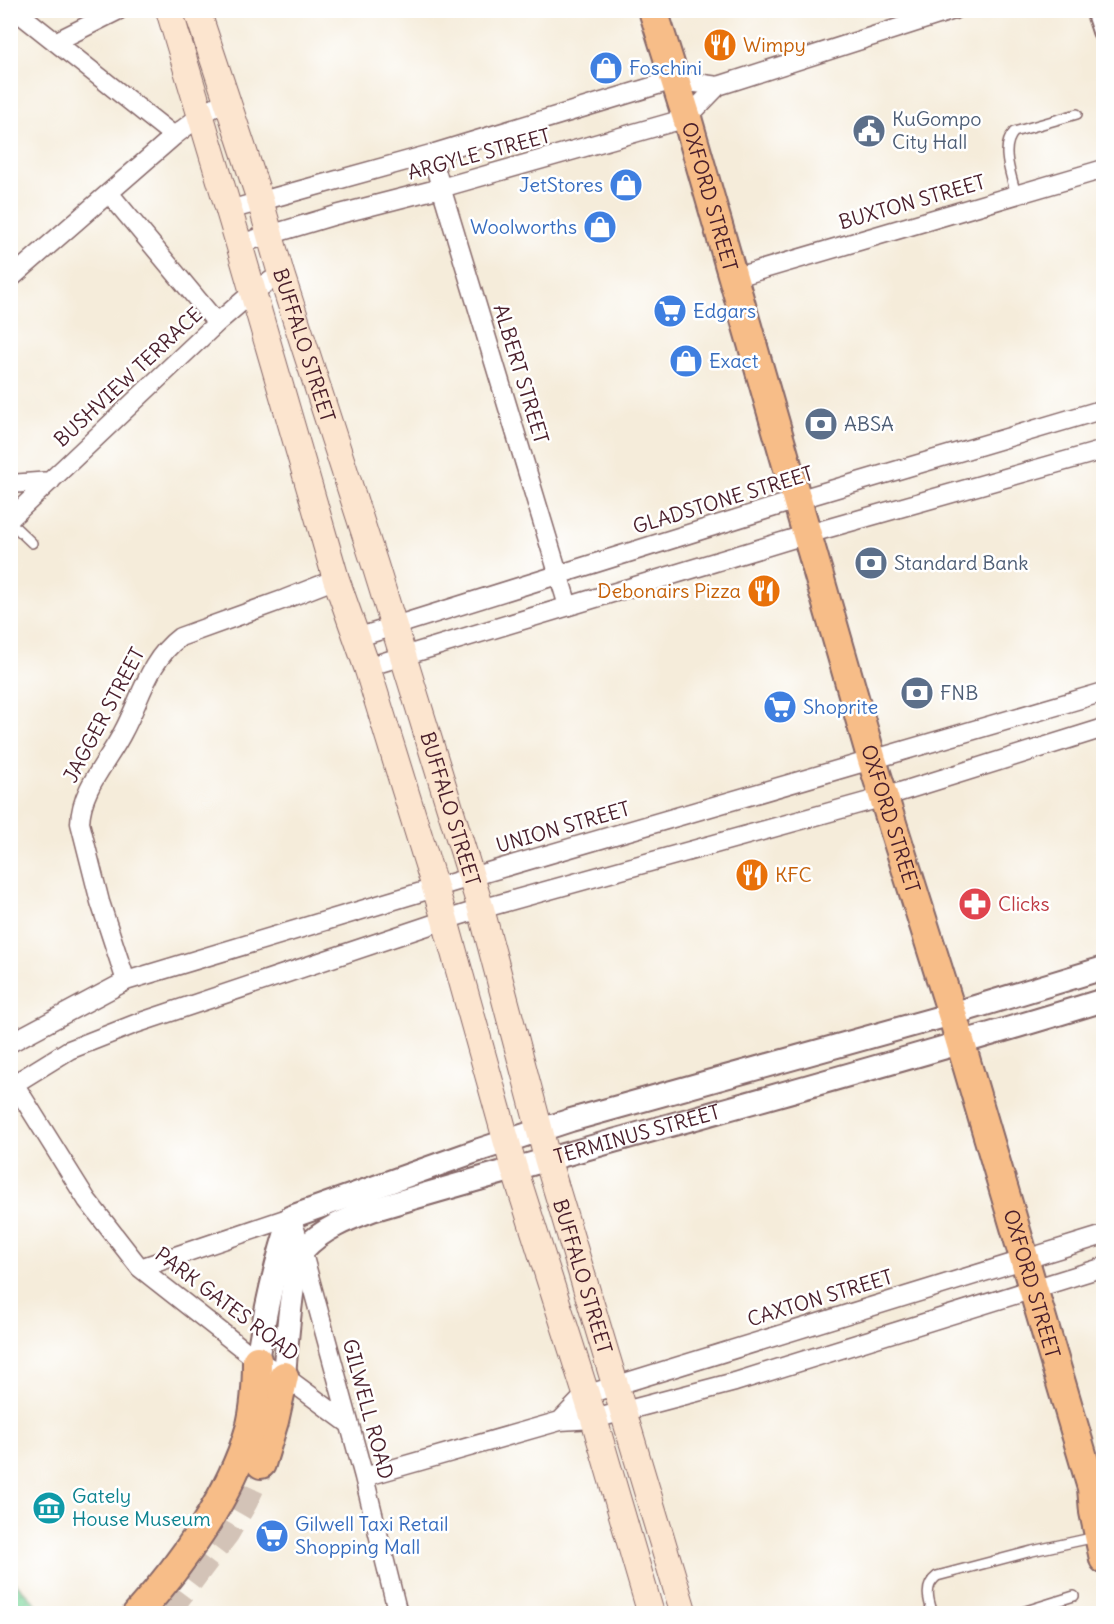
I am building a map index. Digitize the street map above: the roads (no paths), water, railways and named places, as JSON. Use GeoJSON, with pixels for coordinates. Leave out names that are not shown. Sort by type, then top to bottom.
{"type":"FeatureCollection","features":[{"type":"Feature","properties":{"kind":"main road","name":"BUFFALO STREET"},"geometry":{"type":"LineString","coordinates":[[169,10],[336,579],[367,667],[445,920],[514,1168],[594,1419],[651,1614]]}},
{"type":"Feature","properties":{"kind":"main road","name":"BUFFALO STREET"},"geometry":{"type":"LineString","coordinates":[[197,10],[260,200],[281,274],[394,625],[481,909],[547,1158],[684,1614]]}},
{"type":"Feature","properties":{"kind":"main road","name":"OXFORD STREET"},"geometry":{"type":"LineString","coordinates":[[652,10],[687,118],[872,760],[952,1014],[1024,1259],[1098,1498],[1101,1548]]}},
{"type":"Feature","properties":{"kind":"main road"},"geometry":{"type":"LineString","coordinates":[[137,1614],[188,1548],[215,1508],[237,1465],[250,1428],[257,1389],[257,1360]]}},
{"type":"Feature","properties":{"kind":"main road"},"geometry":{"type":"LineString","coordinates":[[261,1464],[284,1376]]}},
{"type":"Feature","properties":{"kind":"street"},"geometry":{"type":"LineString","coordinates":[[15,10],[174,136]]}},
{"type":"Feature","properties":{"kind":"street"},"geometry":{"type":"LineString","coordinates":[[55,42],[119,10]]}},
{"type":"Feature","properties":{"kind":"street","name":"ARGYLE STREET"},"geometry":{"type":"LineString","coordinates":[[229,210],[430,154],[674,80],[718,86],[954,10]]}},
{"type":"Feature","properties":{"kind":"street"},"geometry":{"type":"LineString","coordinates":[[1097,10],[1104,32]]}},
{"type":"Feature","properties":{"kind":"street","name":"ARGYLE STREET"},"geometry":{"type":"LineString","coordinates":[[239,244],[687,118],[718,86]]}},
{"type":"Feature","properties":{"kind":"street"},"geometry":{"type":"LineString","coordinates":[[10,279],[174,136],[226,100]]}},
{"type":"Feature","properties":{"kind":"street","name":"ALBERT STREET"},"geometry":{"type":"LineString","coordinates":[[430,154],[568,606]]}},
{"type":"Feature","properties":{"kind":"street","name":"BUXTON STREET"},"geometry":{"type":"LineString","coordinates":[[733,278],[1104,169]]}},
{"type":"Feature","properties":{"kind":"street"},"geometry":{"type":"LineString","coordinates":[[109,193],[216,323]]}},
{"type":"Feature","properties":{"kind":"street","name":"BUSHVIEW TERRACE"},"geometry":{"type":"LineString","coordinates":[[10,520],[216,323],[253,292],[281,274]]}},
{"type":"Feature","properties":{"kind":"street","name":"GLADSTONE STREET"},"geometry":{"type":"LineString","coordinates":[[356,638],[797,500],[1104,409]]}},
{"type":"Feature","properties":{"kind":"street"},"geometry":{"type":"LineString","coordinates":[[367,667],[808,534],[1104,450]]}},
{"type":"Feature","properties":{"kind":"street"},"geometry":{"type":"LineString","coordinates":[[10,484],[51,481]]}},
{"type":"Feature","properties":{"kind":"street","name":"JAGGER STREET"},"geometry":{"type":"LineString","coordinates":[[126,981],[100,902],[80,823],[80,811],[89,786],[124,731],[151,670],[169,645],[180,637],[336,579]]}},
{"type":"Feature","properties":{"kind":"street","name":"UNION STREET"},"geometry":{"type":"LineString","coordinates":[[10,1043],[126,981],[1104,692]]}},
{"type":"Feature","properties":{"kind":"street"},"geometry":{"type":"LineString","coordinates":[[12,1083],[69,1050],[135,1024],[445,920],[884,797],[1104,728]]}},
{"type":"Feature","properties":{"kind":"street","name":"TERMINUS STREET"},"geometry":{"type":"LineString","coordinates":[[140,1268],[571,1120],[952,1014],[1104,968]]}},
{"type":"Feature","properties":{"kind":"street","name":"TERMINUS STREET"},"geometry":{"type":"LineString","coordinates":[[303,1250],[329,1229],[346,1219],[383,1206],[547,1158],[960,1045],[1104,1000]]}},
{"type":"Feature","properties":{"kind":"street","name":"PARK GATES ROAD"},"geometry":{"type":"LineString","coordinates":[[12,1083],[87,1200],[140,1268],[257,1360],[284,1376],[349,1424]]}},
{"type":"Feature","properties":{"kind":"street"},"geometry":{"type":"LineString","coordinates":[[257,1360],[275,1265],[291,1217]]}},
{"type":"Feature","properties":{"kind":"street","name":"GILWELL ROAD"},"geometry":{"type":"LineString","coordinates":[[291,1217],[303,1250],[398,1614]]}},
{"type":"Feature","properties":{"kind":"street","name":"CAXTON STREET"},"geometry":{"type":"LineString","coordinates":[[560,1421],[585,1395],[1104,1235]]}},
{"type":"Feature","properties":{"kind":"street"},"geometry":{"type":"LineString","coordinates":[[284,1376],[294,1283],[303,1250]]}},
{"type":"Feature","properties":{"kind":"street"},"geometry":{"type":"LineString","coordinates":[[363,1477],[560,1421],[594,1419],[735,1382],[1104,1267]]}},
{"type":"Feature","properties":{"kind":"lane"},"geometry":{"type":"LineString","coordinates":[[1016,195],[1006,152],[1008,138],[1014,132],[1077,114]]}},
{"type":"Feature","properties":{"kind":"lane"},"geometry":{"type":"LineString","coordinates":[[10,520],[32,543]]}},
{"type":"Feature","properties":{"kind":"lane"},"geometry":{"type":"LineString","coordinates":[[933,1614],[929,1601],[930,1582],[937,1576],[1032,1551],[1101,1548]]}},
{"type":"Feature","properties":{"kind":"lane"},"geometry":{"type":"LineString","coordinates":[[1016,1614],[1074,1596]]}},
{"type":"Feature","properties":{"kind":"tunnel"},"geometry":{"type":"LineString","coordinates":[[164,1614],[226,1532],[244,1501],[261,1464]]}},
{"type":"Feature","properties":{"kind":"place","name":"Wimpy"},"geometry":{"type":"Point","coordinates":[720,45]}},
{"type":"Feature","properties":{"kind":"place","name":"Foschini"},"geometry":{"type":"Point","coordinates":[606,68]}},
{"type":"Feature","properties":{"kind":"place","name":"KuGompo City Hall"},"geometry":{"type":"Point","coordinates":[869,131]}},
{"type":"Feature","properties":{"kind":"place","name":"JetStores"},"geometry":{"type":"Point","coordinates":[626,185]}},
{"type":"Feature","properties":{"kind":"place","name":"Woolworths"},"geometry":{"type":"Point","coordinates":[600,227]}},
{"type":"Feature","properties":{"kind":"place","name":"Edgars"},"geometry":{"type":"Point","coordinates":[670,311]}},
{"type":"Feature","properties":{"kind":"place","name":"Exact"},"geometry":{"type":"Point","coordinates":[686,361]}},
{"type":"Feature","properties":{"kind":"place","name":"ABSA"},"geometry":{"type":"Point","coordinates":[821,424]}},
{"type":"Feature","properties":{"kind":"place","name":"Standard Bank"},"geometry":{"type":"Point","coordinates":[871,563]}},
{"type":"Feature","properties":{"kind":"place","name":"Debonairs Pizza"},"geometry":{"type":"Point","coordinates":[764,591]}},
{"type":"Feature","properties":{"kind":"place","name":"FNB"},"geometry":{"type":"Point","coordinates":[917,693]}},
{"type":"Feature","properties":{"kind":"place","name":"Shoprite"},"geometry":{"type":"Point","coordinates":[780,707]}},
{"type":"Feature","properties":{"kind":"place","name":"KFC"},"geometry":{"type":"Point","coordinates":[752,875]}},
{"type":"Feature","properties":{"kind":"place","name":"Clicks"},"geometry":{"type":"Point","coordinates":[975,904]}},
{"type":"Feature","properties":{"kind":"place","name":"Gately House Museum"},"geometry":{"type":"Point","coordinates":[49,1508]}},
{"type":"Feature","properties":{"kind":"place","name":"Gilwell Taxi Retail Shopping Mall"},"geometry":{"type":"Point","coordinates":[272,1536]}}]}
